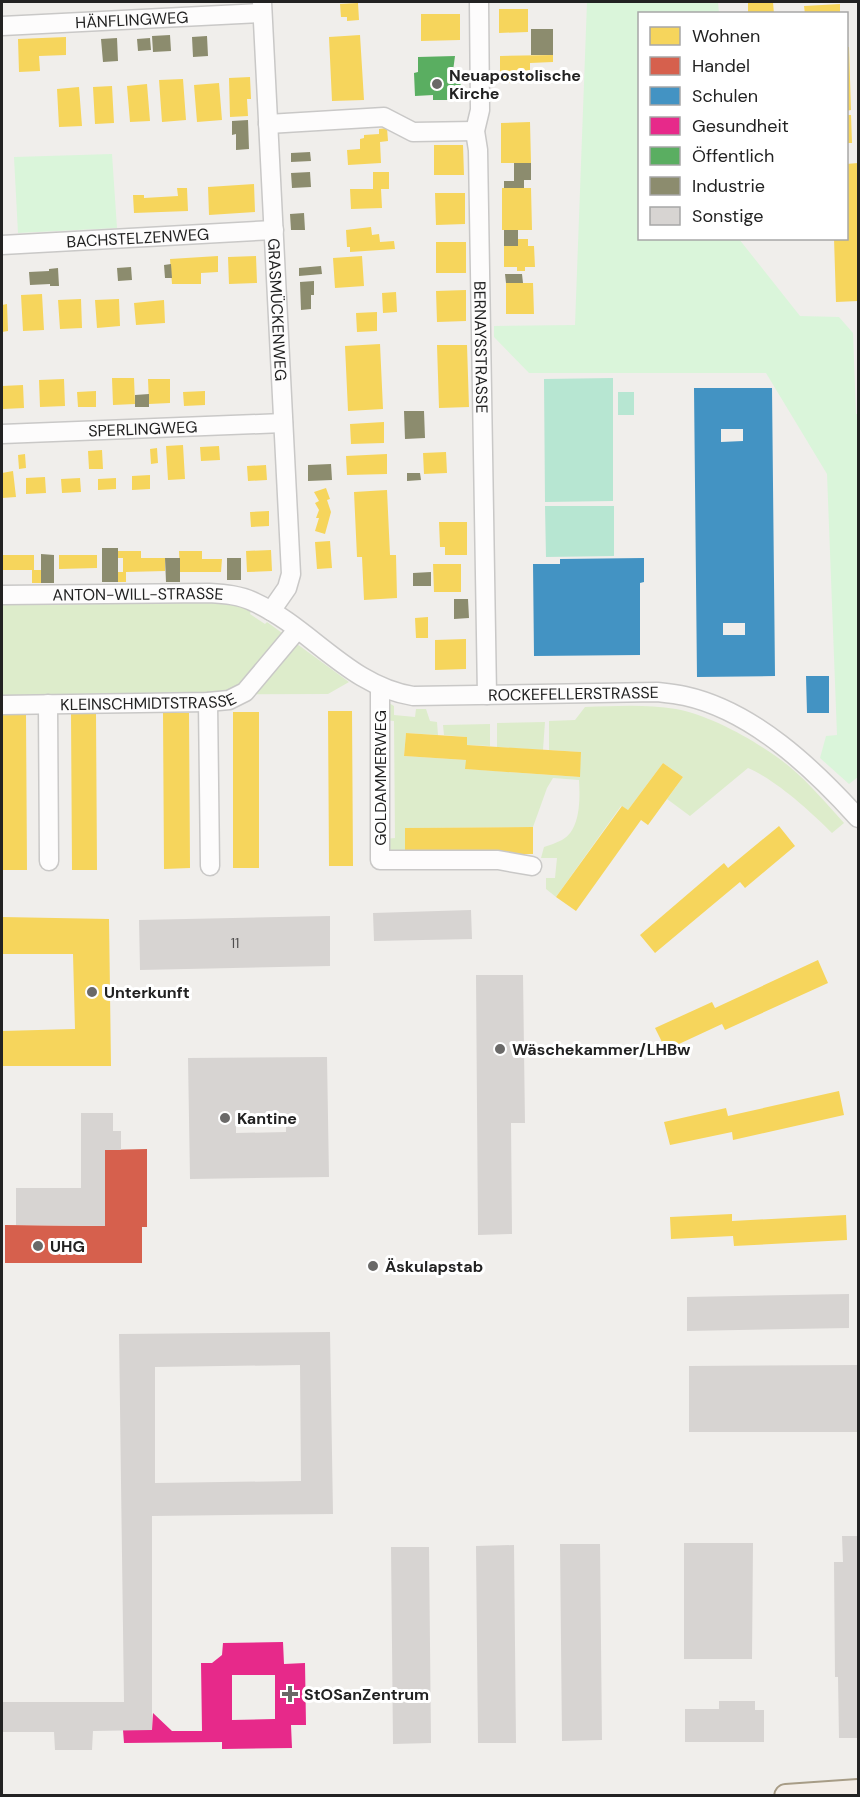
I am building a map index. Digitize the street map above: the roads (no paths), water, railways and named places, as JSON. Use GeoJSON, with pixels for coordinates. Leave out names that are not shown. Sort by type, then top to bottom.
{"type":"FeatureCollection","features":[{"type":"Feature","properties":{"kind":"main road"},"geometry":{"type":"LineString","coordinates":[[786,1796],[858,1791]]}},
{"type":"Feature","properties":{"kind":"street","name":"BERNAYSSTRASSE"},"geometry":{"type":"LineString","coordinates":[[479,2],[480,110],[475,132],[478,150],[487,695]]}},
{"type":"Feature","properties":{"kind":"street","name":"HÄNFLINGWEG"},"geometry":{"type":"LineString","coordinates":[[2,26],[262,7]]}},
{"type":"Feature","properties":{"kind":"street","name":"GRASMÜCKENWEG"},"geometry":{"type":"LineString","coordinates":[[262,7],[291,574],[286,588],[271,611]]}},
{"type":"Feature","properties":{"kind":"street"},"geometry":{"type":"LineString","coordinates":[[268,124],[384,117],[413,132],[475,132]]}},
{"type":"Feature","properties":{"kind":"street","name":"BACHSTELZENWEG"},"geometry":{"type":"LineString","coordinates":[[2,244],[274,230]]}},
{"type":"Feature","properties":{"kind":"street","name":"SPERLINGWEG"},"geometry":{"type":"LineString","coordinates":[[2,434],[284,423]]}},
{"type":"Feature","properties":{"kind":"street","name":"ANTON-WILL-STRASSE"},"geometry":{"type":"LineString","coordinates":[[2,596],[217,593],[234,594],[254,601],[271,611]]}},
{"type":"Feature","properties":{"kind":"street","name":"ROCKEFELLERSTRASSE"},"geometry":{"type":"LineString","coordinates":[[271,611],[362,678],[395,693],[413,696],[657,692],[685,696],[731,713],[762,732],[803,762],[855,809]]}},
{"type":"Feature","properties":{"kind":"street","name":"KLEINSCHMIDTSTRASSE"},"geometry":{"type":"LineString","coordinates":[[2,705],[229,700],[246,692],[297,630]]}},
{"type":"Feature","properties":{"kind":"street","name":"GOLDAMMERWEG"},"geometry":{"type":"LineString","coordinates":[[380,688],[380,860],[498,860],[531,866]]}},
{"type":"Feature","properties":{"kind":"street"},"geometry":{"type":"LineString","coordinates":[[208,702],[210,866]]}},
{"type":"Feature","properties":{"kind":"street"},"geometry":{"type":"LineString","coordinates":[[48,704],[49,861]]}},
{"type":"Feature","properties":{"kind":"place","name":"Neuapostolische Kirche"},"geometry":{"type":"Point","coordinates":[437,84]}},
{"type":"Feature","properties":{"kind":"place","name":"Unterkunft"},"geometry":{"type":"Point","coordinates":[92,992]}},
{"type":"Feature","properties":{"kind":"place","name":"Wäschekammer/LHBw"},"geometry":{"type":"Point","coordinates":[500,1049]}},
{"type":"Feature","properties":{"kind":"place","name":"Kantine"},"geometry":{"type":"Point","coordinates":[225,1118]}},
{"type":"Feature","properties":{"kind":"place","name":"UHG"},"geometry":{"type":"Point","coordinates":[38,1246]}},
{"type":"Feature","properties":{"kind":"place","name":"Äskulapstab"},"geometry":{"type":"Point","coordinates":[373,1266]}},
{"type":"Feature","properties":{"kind":"place","name":"StOSanZentrum"},"geometry":{"type":"Point","coordinates":[290,1694]}}]}
